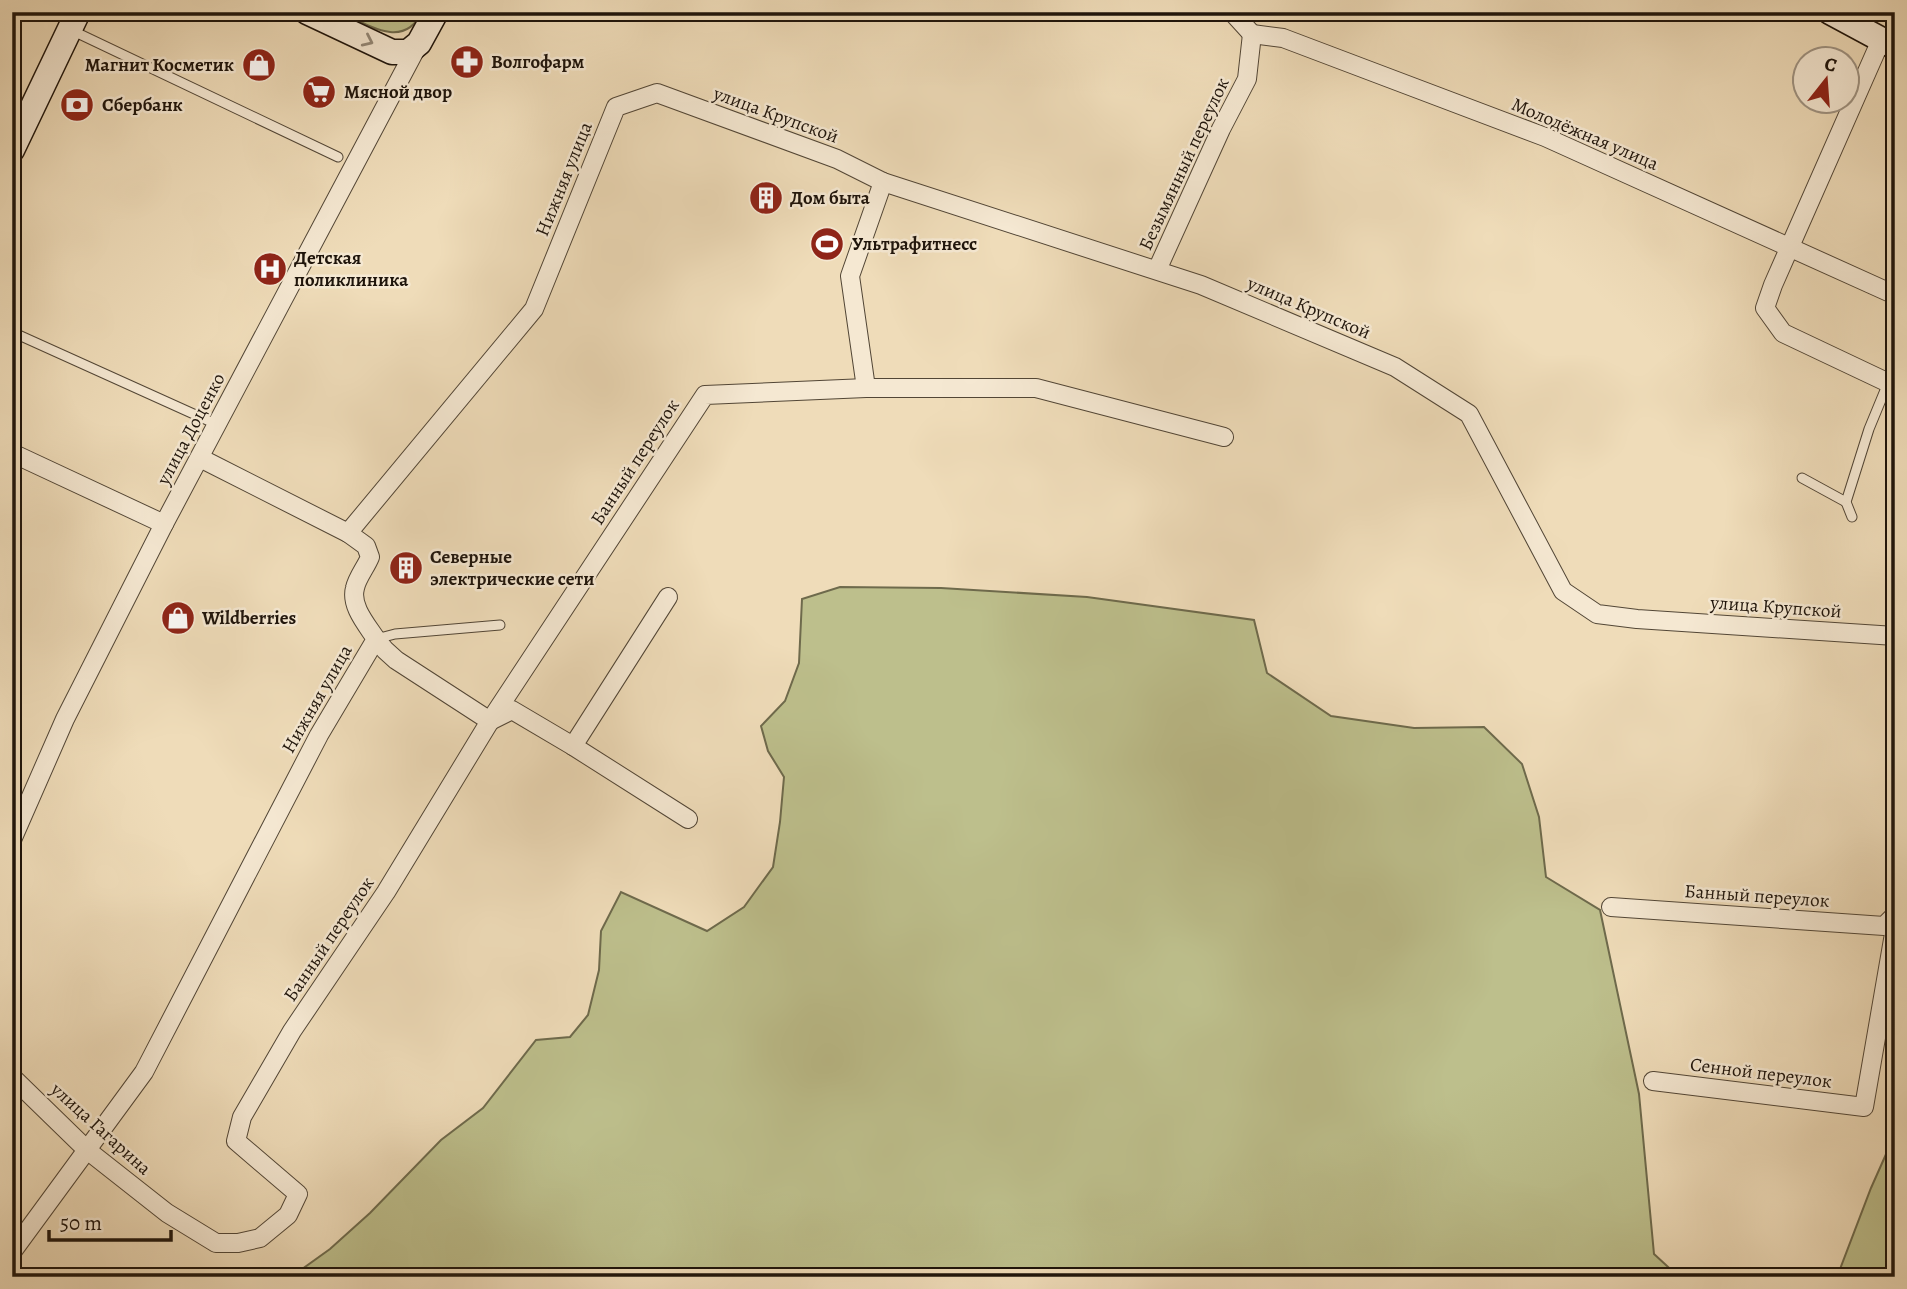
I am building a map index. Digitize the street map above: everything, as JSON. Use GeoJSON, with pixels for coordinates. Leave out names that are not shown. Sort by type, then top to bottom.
{"type":"FeatureCollection","features":[{"type":"Feature","properties":{"kind":"main road"},"geometry":{"type":"LineString","coordinates":[[307,12],[392,52],[408,52],[419,43],[436,12]]}},
{"type":"Feature","properties":{"kind":"main road"},"geometry":{"type":"LineString","coordinates":[[1830,12],[1888,44]]}},
{"type":"Feature","properties":{"kind":"main road"},"geometry":{"type":"LineString","coordinates":[[12,149],[74,21]]}},
{"type":"Feature","properties":{"kind":"street"},"geometry":{"type":"LineString","coordinates":[[1232,12],[1252,34]]}},
{"type":"Feature","properties":{"kind":"street","name":"Молодёжная улица"},"geometry":{"type":"LineString","coordinates":[[1252,34],[1283,38],[1545,137],[1895,295]]}},
{"type":"Feature","properties":{"kind":"street","name":"Безымянный переулок"},"geometry":{"type":"LineString","coordinates":[[1157,270],[1221,129],[1247,79],[1252,34]]}},
{"type":"Feature","properties":{"kind":"street","name":"улица Доценко"},"geometry":{"type":"LineString","coordinates":[[12,840],[65,719],[164,524],[419,43]]}},
{"type":"Feature","properties":{"kind":"street"},"geometry":{"type":"LineString","coordinates":[[1888,44],[1789,248],[1765,307],[1783,333],[1892,384]]}},
{"type":"Feature","properties":{"kind":"street","name":"улица Крупской"},"geometry":{"type":"LineString","coordinates":[[616,107],[657,93],[837,159],[883,182],[1201,285],[1395,367],[1469,414],[1563,591],[1597,614],[1895,636]]}},
{"type":"Feature","properties":{"kind":"street","name":"Нижняя улица"},"geometry":{"type":"LineString","coordinates":[[12,1252],[144,1072],[313,746],[376,639],[355,603],[354,589],[370,557],[366,546],[348,533],[534,309],[616,107]]}},
{"type":"Feature","properties":{"kind":"street"},"geometry":{"type":"LineString","coordinates":[[866,388],[850,276],[883,182]]}},
{"type":"Feature","properties":{"kind":"street","name":"Банный переулок"},"geometry":{"type":"LineString","coordinates":[[238,1242],[260,1238],[288,1215],[298,1194],[236,1141],[242,1117],[292,1031],[386,892],[490,721],[705,395],[866,388],[1036,388],[1224,437]]}},
{"type":"Feature","properties":{"kind":"street"},"geometry":{"type":"LineString","coordinates":[[12,453],[164,524]]}},
{"type":"Feature","properties":{"kind":"street"},"geometry":{"type":"LineString","coordinates":[[200,458],[348,533]]}},
{"type":"Feature","properties":{"kind":"street"},"geometry":{"type":"LineString","coordinates":[[573,746],[668,597]]}},
{"type":"Feature","properties":{"kind":"street"},"geometry":{"type":"LineString","coordinates":[[376,639],[396,660],[490,721],[512,710],[688,819]]}},
{"type":"Feature","properties":{"kind":"street","name":"Банный переулок"},"geometry":{"type":"LineString","coordinates":[[1611,907],[1884,926],[1895,915]]}},
{"type":"Feature","properties":{"kind":"street","name":"Сенной переулок"},"geometry":{"type":"LineString","coordinates":[[1653,1081],[1864,1107],[1895,928]]}},
{"type":"Feature","properties":{"kind":"street","name":"улица Гагарина"},"geometry":{"type":"LineString","coordinates":[[12,1077],[87,1150],[167,1213],[216,1243],[238,1242]]}},
{"type":"Feature","properties":{"kind":"lane"},"geometry":{"type":"LineString","coordinates":[[74,21],[338,157]]}},
{"type":"Feature","properties":{"kind":"lane"},"geometry":{"type":"LineString","coordinates":[[12,332],[218,425]]}},
{"type":"Feature","properties":{"kind":"lane"},"geometry":{"type":"LineString","coordinates":[[1852,517],[1846,502],[1869,429],[1892,384]]}},
{"type":"Feature","properties":{"kind":"lane"},"geometry":{"type":"LineString","coordinates":[[1802,478],[1846,502]]}},
{"type":"Feature","properties":{"kind":"lane"},"geometry":{"type":"LineString","coordinates":[[376,639],[394,634],[500,625]]}},
{"type":"Feature","properties":{"kind":"green space"},"geometry":{"type":"Polygon","coordinates":[[[341,12],[422,12],[406,30],[396,32],[374,28],[341,12]]]}},
{"type":"Feature","properties":{"kind":"green space"},"geometry":{"type":"Polygon","coordinates":[[[840,587],[941,588],[1087,597],[1254,620],[1267,673],[1331,716],[1414,728],[1484,727],[1522,764],[1539,817],[1546,877],[1600,910],[1639,1094],[1654,1254],[1679,1277],[291,1277],[330,1249],[370,1213],[441,1140],[483,1108],[536,1040],[570,1037],[588,1015],[599,970],[601,931],[621,892],[707,931],[744,907],[773,867],[780,822],[784,777],[768,751],[761,726],[785,701],[799,663],[802,599],[840,587]]]}},
{"type":"Feature","properties":{"kind":"green space"},"geometry":{"type":"Polygon","coordinates":[[[1895,1134],[1895,1277],[1776,1277],[1840,1269],[1895,1134]]]}},
{"type":"Feature","properties":{"kind":"place","name":"Волгофарм"},"geometry":{"type":"Point","coordinates":[467,62]}},
{"type":"Feature","properties":{"kind":"place","name":"Магнит Косметик"},"geometry":{"type":"Point","coordinates":[259,65]}},
{"type":"Feature","properties":{"kind":"place","name":"Мясной двор"},"geometry":{"type":"Point","coordinates":[319,92]}},
{"type":"Feature","properties":{"kind":"place","name":"Сбербанк"},"geometry":{"type":"Point","coordinates":[77,105]}},
{"type":"Feature","properties":{"kind":"place","name":"Дом быта"},"geometry":{"type":"Point","coordinates":[766,198]}},
{"type":"Feature","properties":{"kind":"place","name":"Ультрафитнесс"},"geometry":{"type":"Point","coordinates":[827,244]}},
{"type":"Feature","properties":{"kind":"place","name":"Детская поликлиника"},"geometry":{"type":"Point","coordinates":[270,269]}},
{"type":"Feature","properties":{"kind":"place","name":"Северные электрические сети"},"geometry":{"type":"Point","coordinates":[406,568]}},
{"type":"Feature","properties":{"kind":"place","name":"Wildberries"},"geometry":{"type":"Point","coordinates":[178,618]}}]}
